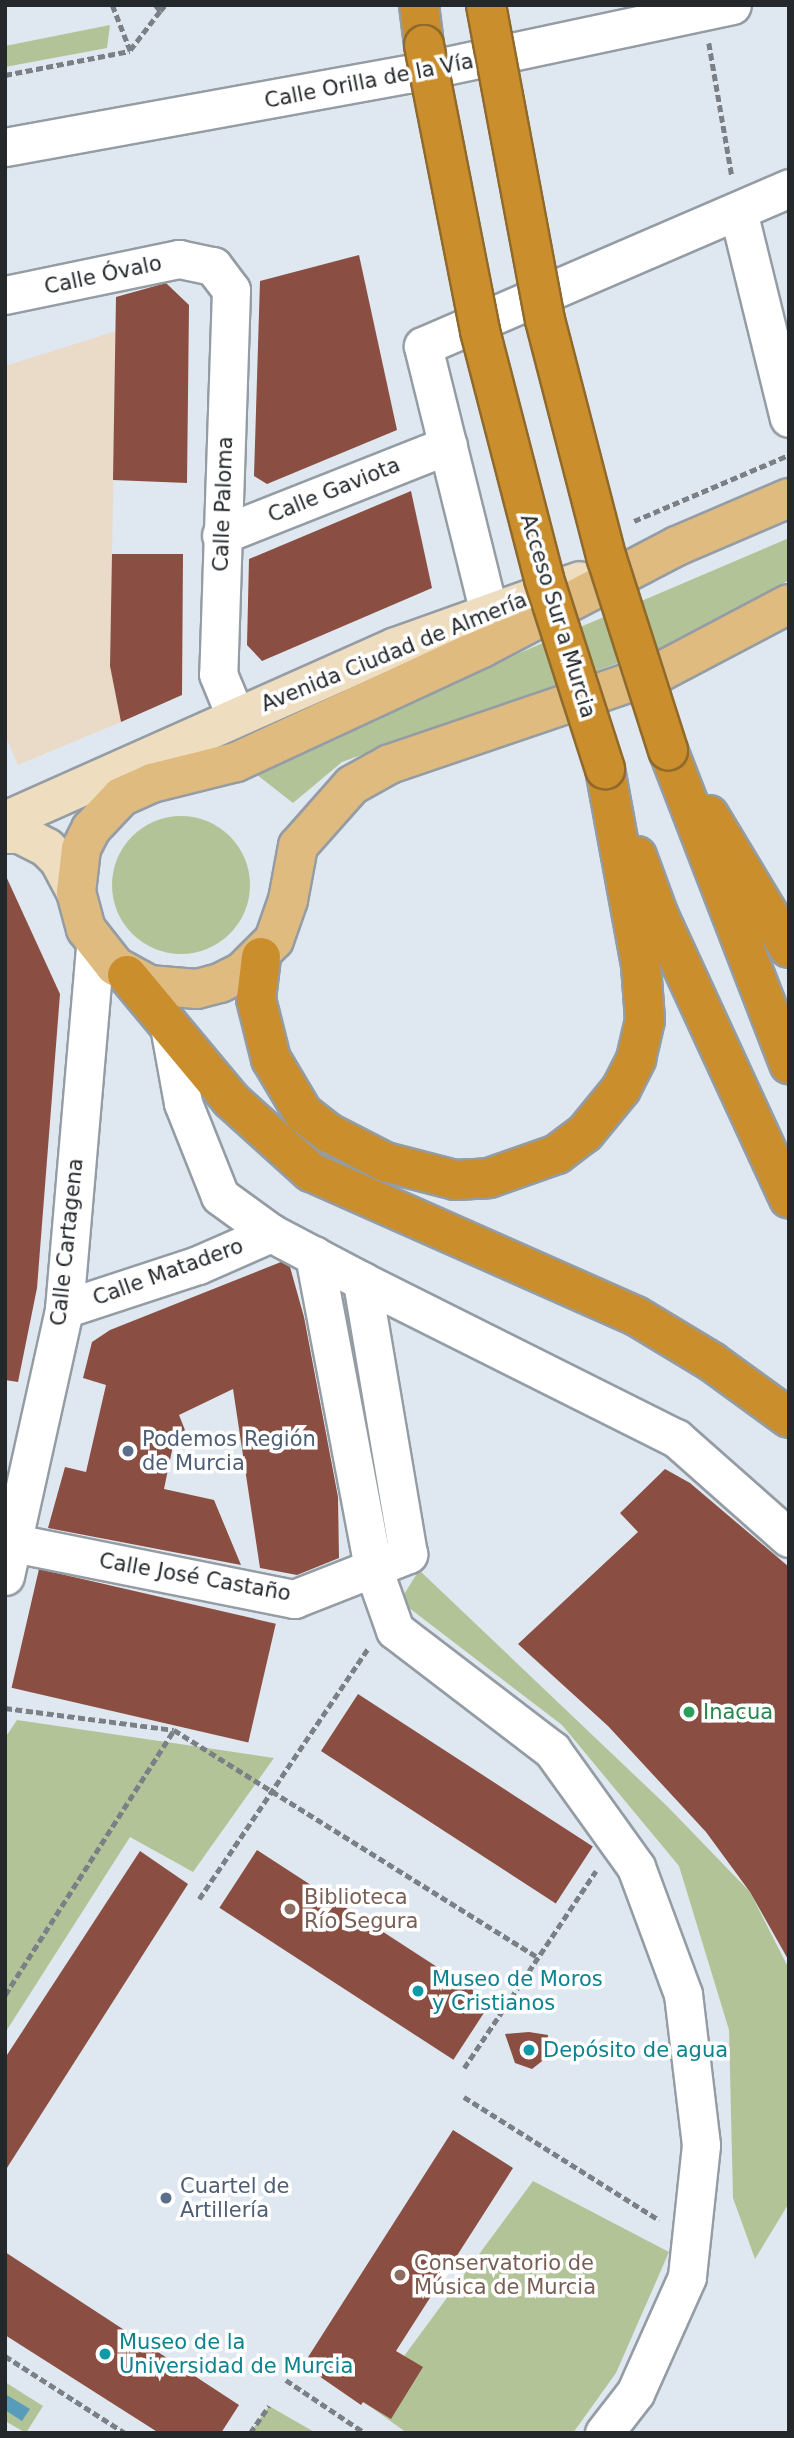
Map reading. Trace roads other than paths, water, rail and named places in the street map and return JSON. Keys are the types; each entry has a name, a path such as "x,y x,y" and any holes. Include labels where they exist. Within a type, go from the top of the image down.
{"highway":[{"name":"Acceso Sur a Murcia","path":"419,5 435,117 480,331 544,579 605,769 659,916 789,1199"},
{"path":"486,5 545,320 603,546 668,750 789,1064"},
{"path":"668,750 789,948"},
{"path":"261,957 256,999 271,1059 303,1113 328,1133 385,1163 455,1180 489,1178 557,1154 594,1124 621,1089 636,1059 645,1020 641,965 605,769"},
{"path":"127,975 231,1100 311,1172 636,1316 712,1362 789,1418"}],"main road":[{"name":"Avenida Ciudad de Almería","path":"5,821 235,715 489,613 677,546 789,498"},
{"path":"76,892 76,870 86,839 121,797 152,782 205,772 248,756 482,648 677,546"},
{"path":"5,834 20,834 47,848 59,860 76,892 95,945 127,975 149,985 197,989 242,972 261,957 283,921 298,846 352,785 390,764 660,672 789,604"}],"street":[{"name":"Calle Orilla de la Vía","path":"5,146 408,74 593,20 718,8"},
{"path":"489,613 423,346 789,188"},
{"path":"738,211 789,418"},
{"name":"Calle Óvalo","path":"5,295 179,259 213,266 231,290"},
{"name":"Calle Paloma","path":"231,290 218,674 235,715"},
{"name":"Calle Gaviota","path":"221,535 448,445"},
{"name":"Calle Cartagena","path":"10,1559 14,1481 64,1309 95,945"},
{"path":"169,1026 183,1103 220,1196 271,1233 676,1438 789,1538"},
{"name":"Calle Matadero","path":"64,1309 198,1265 271,1233"},
{"path":"314,1255 373,1568 395,1630 552,1750 636,1867 683,1994 701,2144 687,2277 635,2393 604,2433"},
{"name":"Calle José Castaño","path":"10,1559 294,1599 408,1554 362,1281"}],"water":[{"path":"5,2394 30,2409 22,2421 5,2410"}],"place":[{"name":"Podemos Región de Murcia","path":"128,1451"},
{"name":"Inacua","path":"689,1712"},
{"name":"Biblioteca Río Segura","path":"290,1909"},
{"name":"Museo de Moros y Cristianos","path":"418,1991"},
{"name":"Depósito de agua","path":"529,2050"},
{"name":"Cuartel de Artillería","path":"166,2198"},
{"name":"Conservatorio de Música de Murcia","path":"400,2275"},
{"name":"Museo de la Universidad de Murcia","path":"105,2354"}]}
